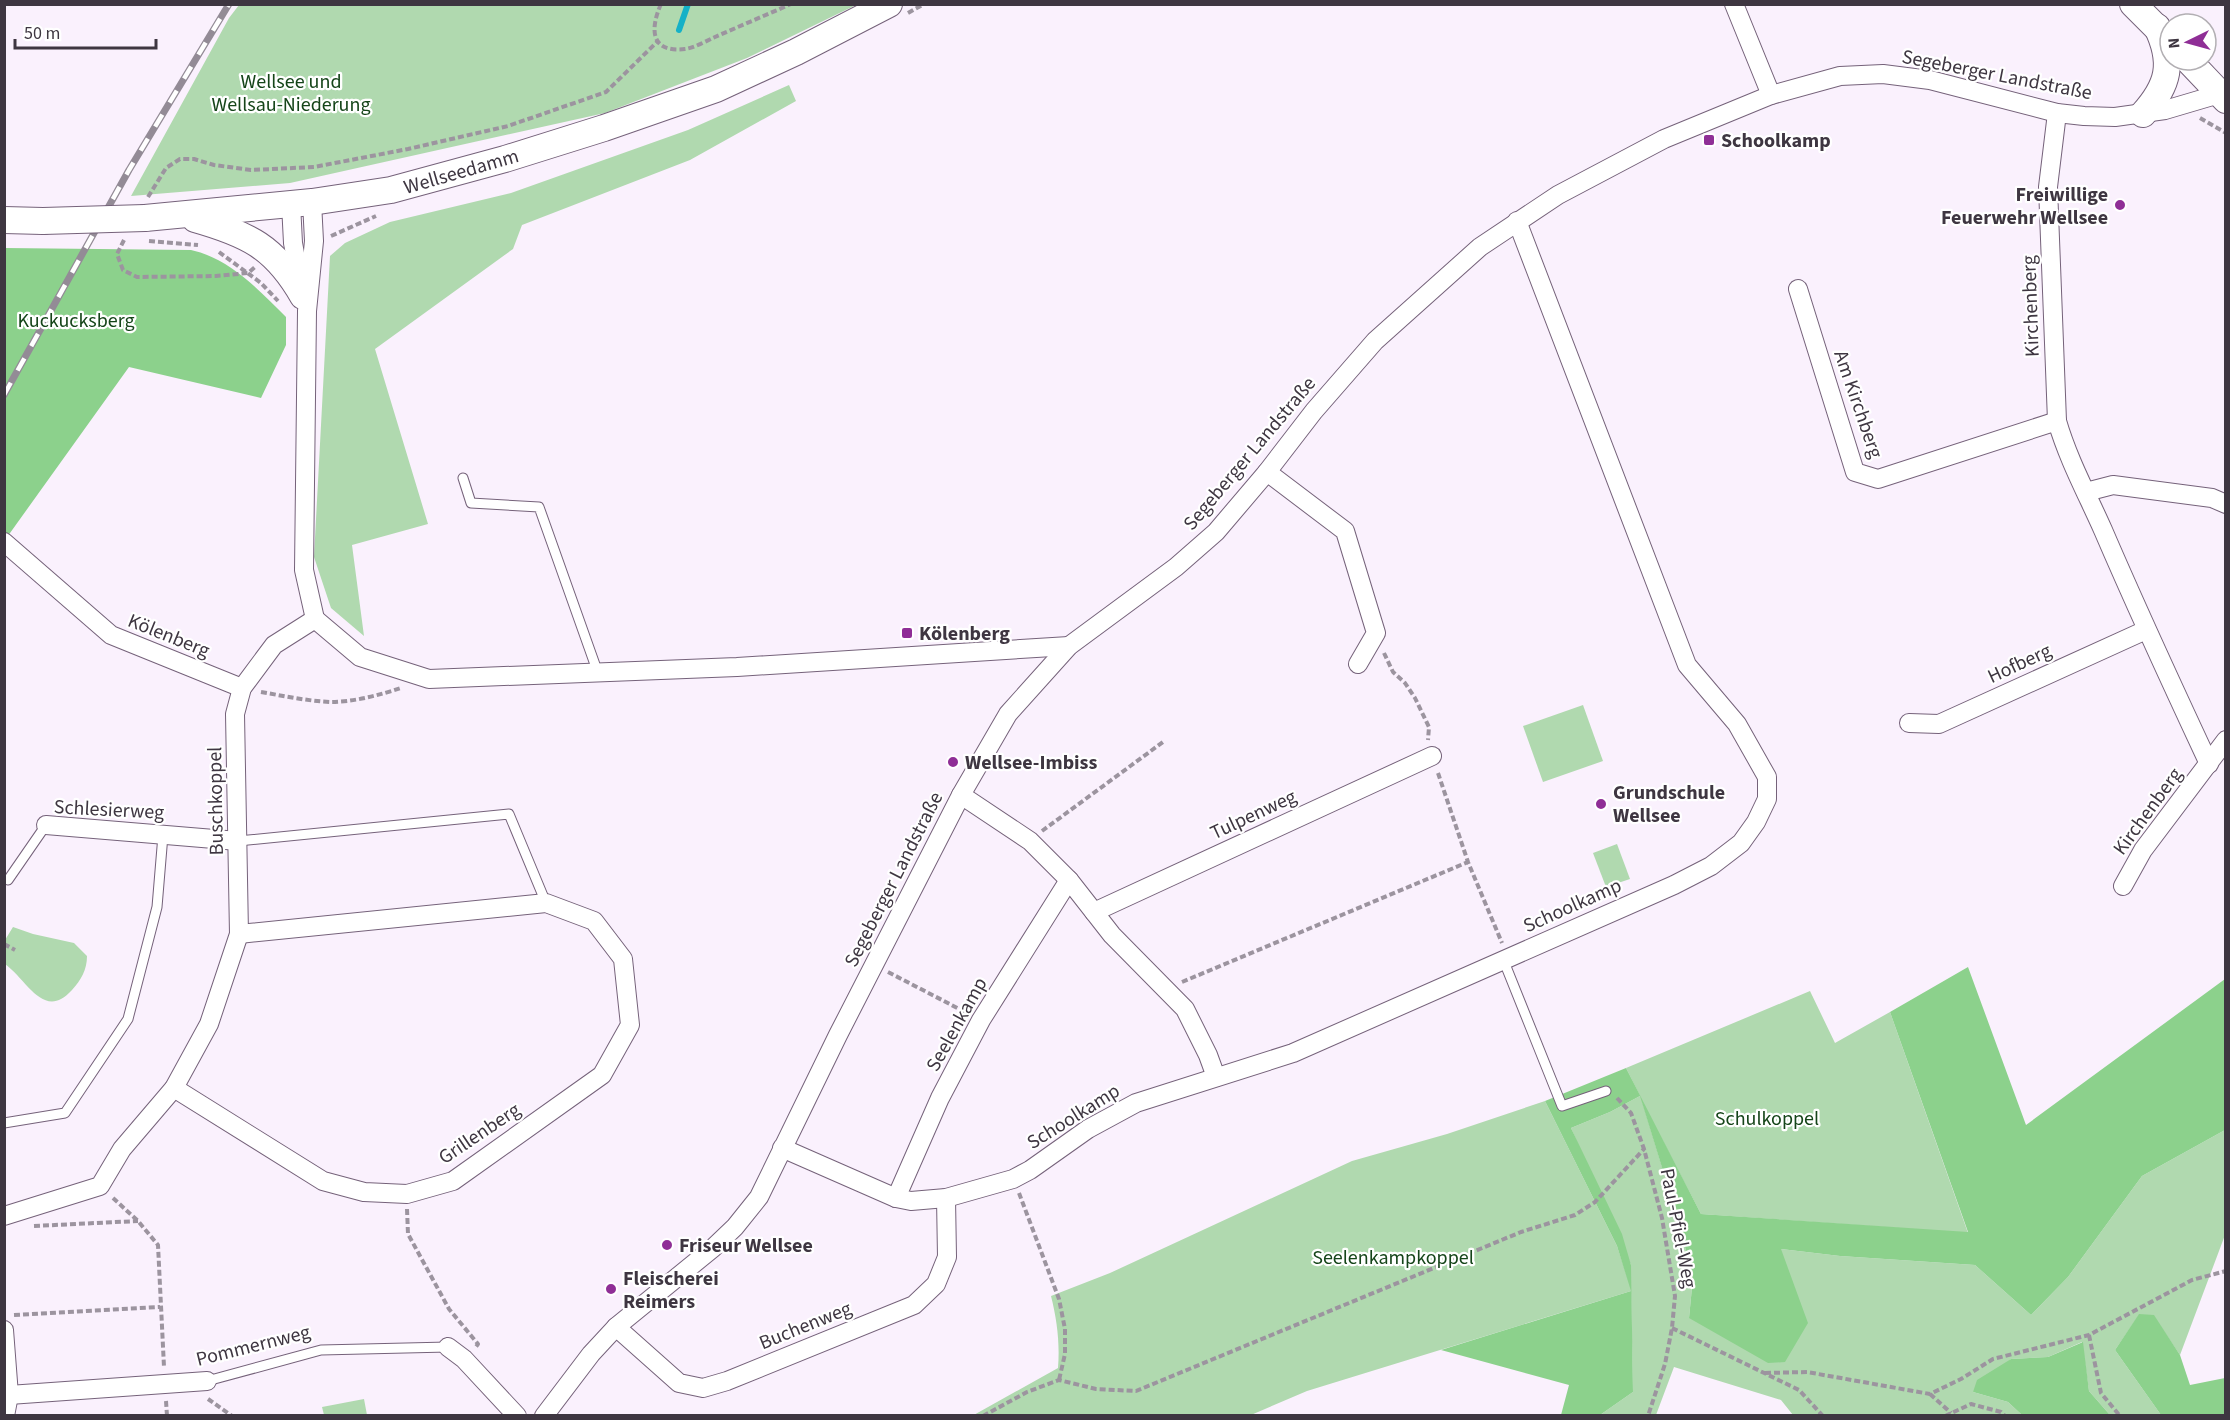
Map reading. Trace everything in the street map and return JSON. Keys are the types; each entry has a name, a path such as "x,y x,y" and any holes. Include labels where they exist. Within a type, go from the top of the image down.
{"main road":[{"name":"Wellseedamm","path":"4,220 140,224 183,215 302,203 419,184 604,128 716,89 796,52 889,4"},
{"path":"2133,4 2158,28"},
{"path":"2143,114 2161,92 2166,72"},
{"path":"2200,72 2224,95"},
{"path":"183,215 221,226 260,245 284,266 298,305"}],"street":[{"path":"1734,4 1771,95"},
{"name":"Segeberger Landstraße","path":"544,1416 591,1354 616,1327 713,1248 735,1227 759,1197 961,795 1008,714 1069,646 1184,560 1216,532 1267,472 1314,411 1375,341 1480,247 1557,195 1664,139 1771,95 1840,76 1882,74 1930,80 2058,113 2115,117 2174,108 2224,95"},
{"name":"Kirchenberg","path":"2058,113 2048,187 2057,421 2065,450 2209,764"},
{"path":"302,203 293,243 298,305 304,570 315,620 360,657 429,679 737,667 1069,646"},
{"name":"Schoolkamp","path":"782,1148 896,1198 911,1201 946,1198 1014,1179 1088,1129 1136,1103 1293,1053 1674,885 1711,866 1741,843 1756,822 1767,799 1767,777 1737,724 1686,665 1517,221"},
{"name":"Am Kirchberg","path":"1798,289 1855,472 1878,478 2057,421"},
{"path":"1267,472 1345,531 1376,633 1358,664"},
{"path":"2086,492 2112,485 2212,498 2226,504"},
{"name":"Kölenberg","path":"4,542 111,635 242,688"},
{"name":"Buschkoppel","path":"100,1186 122,1149 174,1088 209,1024 239,934 235,714 242,688 274,645 315,620"},
{"name":"Hofberg","path":"1909,723 1939,724 2146,630"},
{"name":"Kirchenberg","path":"2123,886 2143,850 2226,740"},
{"name":"Tulpenweg","path":"1094,912 1432,756"},
{"path":"961,795 1030,841 1070,880 1112,936 1185,1009 1208,1055 1216,1077"},
{"name":"Schlesierweg","path":"46,825 238,841"},
{"name":"Seelenkamp","path":"896,1198 940,1098 981,1020 1070,880"},
{"name":"Grillenberg","path":"174,1088 323,1181 364,1192 407,1194 453,1181 602,1076 630,1025 623,959 594,921 546,903 239,934"},
{"path":"4,1216 100,1186"},
{"name":"Buchenweg","path":"616,1327 679,1383 702,1388 727,1381 914,1305 936,1284 947,1257 946,1198"},
{"path":"4,1330 9,1395 5,1416"},
{"name":"Pommernweg","path":"448,1347 464,1359 517,1416"},
{"name":"Pommernweg","path":"9,1395 207,1381"}],"lane":[{"path":"463,478 471,503 539,507 598,673"},
{"path":"238,841 508,814 546,903"},
{"name":"Schlesierweg","path":"4,879 8,880 46,825"},
{"path":"4,1123 65,1113 128,1019 157,907 163,835"},
{"path":"1506,958 1562,1106 1606,1091"},
{"name":"Pommernweg","path":"207,1381 321,1350 448,1347"}],"path":[{"path":"661,4 654,20 653,32 657,42 667,48 686,49 791,4"},
{"path":"248,273 216,276 137,277 123,270 117,254 140,224 166,168 180,159 194,159 214,165 251,170 314,167 408,149 508,126 606,92 657,42"},
{"path":"140,224 205,246"},
{"path":"214,249 248,273 277,298 298,305"},
{"path":"1376,633 1393,672 1405,683 1415,698 1429,727 1428,745 1468,862 1506,958"},
{"path":"242,688 292,698 333,702 383,694 429,679"},
{"path":"1030,841 1163,742"},
{"path":"1165,989 1468,862"},
{"path":"4,944 15,950"},
{"path":"874,965 953,1006"},
{"name":"Paul-Pfiel-Weg","path":"1606,1091 1619,1100 1631,1113 1644,1149 1662,1218 1675,1296 1665,1364 1647,1416"},
{"path":"983,1416 1027,1392 1059,1380 1096,1389 1136,1391 1521,1232 1575,1215 1595,1202 1644,1149"},
{"path":"1014,1179 1059,1299 1065,1329 1065,1354 1059,1380"},
{"path":"100,1186 138,1221 158,1245 167,1416"},
{"path":"407,1194 408,1234 449,1309 478,1344 464,1359"},
{"path":"26,1224 37,1226 138,1221"},
{"path":"1930,1394 1961,1379 1993,1359 2089,1335 2192,1280 2226,1271"},
{"path":"4,1316 160,1307"},
{"path":"1672,1328 1799,1390 1823,1416"},
{"path":"2089,1335 2101,1393 2120,1416"},
{"path":"1765,1373 1807,1372 1930,1394 1951,1413"},
{"path":"207,1381 208,1399 232,1416"},
{"path":"1945,1416 1971,1404 2001,1412 2005,1416"}],"green space":[{"name":"Wellsee und Wellsau-Niederung","path":"239,5 856,5 747,58 605,113 290,183 131,196 229,18"},
{"path":"789,85 796,101 690,160 522,225 513,249 375,349 428,524 352,545 364,636 331,608 314,557 330,256 345,243 390,222 511,193 688,130"},
{"name":"Kuckucksberg","path":"5,248 191,250 205,254 243,276 286,317 286,345 261,398 129,367 5,540"},
{"path":"1583,705 1603,761 1543,782 1523,726"},
{"path":"1617,844 1630,879 1606,887 1593,853"},
{"path":"13,927 74,943 87,956 85,970 72,990 62,998 53,1001 45,1000 5,964 5,940"},
{"path":"1968,967 2026,1125 2225,979 2225,1130 2142,1176 2068,1277 2031,1315 1975,1265 1840,1256 1781,1249 1808,1323 1785,1362 1768,1363 1689,1318 1693,1277 1640,1096 1610,1112 1571,1128 1622,1234 1631,1265 1633,1392 1600,1415 1561,1415 1569,1385 1441,1350 1631,1291 1617,1246 1545,1101 1626,1068 1701,1214 1968,1232 1890,1012"},
{"path":"1810,991 1835,1043 1890,1012 1968,1233 1701,1214 1642,1101 1693,1277 1689,1318 1781,1249 1840,1256 1975,1265 2031,1315 2068,1277 2142,1176 2225,1130 2225,1235 2180,1355 2153,1315 2139,1315 2115,1350 2161,1415 2110,1415 2089,1391 2082,1342 2048,1357 2011,1359 1973,1392 2008,1402 2022,1415 1793,1415 1781,1400 1674,1367 1656,1415 1600,1415 1633,1392 1631,1291 1307,1391 1251,1415 972,1416 1058,1368 1058,1332 1051,1296 1110,1273 1352,1161 1447,1134 1545,1101 1617,1246 1631,1288 1631,1265 1571,1128 1610,1112 1640,1096 1626,1068"},
{"path":"2139,1314 2154,1315 2180,1355 2190,1385 2225,1378 2225,1415 2161,1415 2115,1350"},
{"path":"2083,1342 2089,1391 2110,1415 2022,1415 2008,1402 1973,1392 1977,1380 2011,1359 2048,1357"},
{"path":"364,1399 367,1415 324,1415 322,1407"}],"waterway":[{"path":"679,30 688,4"}],"railway":[{"path":"4,395 129,170 229,4"}],"place":[{"name":"Schoolkamp","path":"1709,140"},
{"name":"Freiwillige Feuerwehr Wellsee","path":"2120,205"},
{"name":"Kölenberg","path":"907,633"},
{"name":"Wellsee-Imbiss","path":"953,762"},
{"name":"Grundschule Wellsee","path":"1601,804"},
{"name":"Friseur Wellsee","path":"667,1245"},
{"name":"Fleischerei Reimers","path":"611,1289"}],"park label":[{"name":"Schulkoppel","path":"1767,1118"},
{"name":"Seelenkampkoppel","path":"1393,1257"}]}
